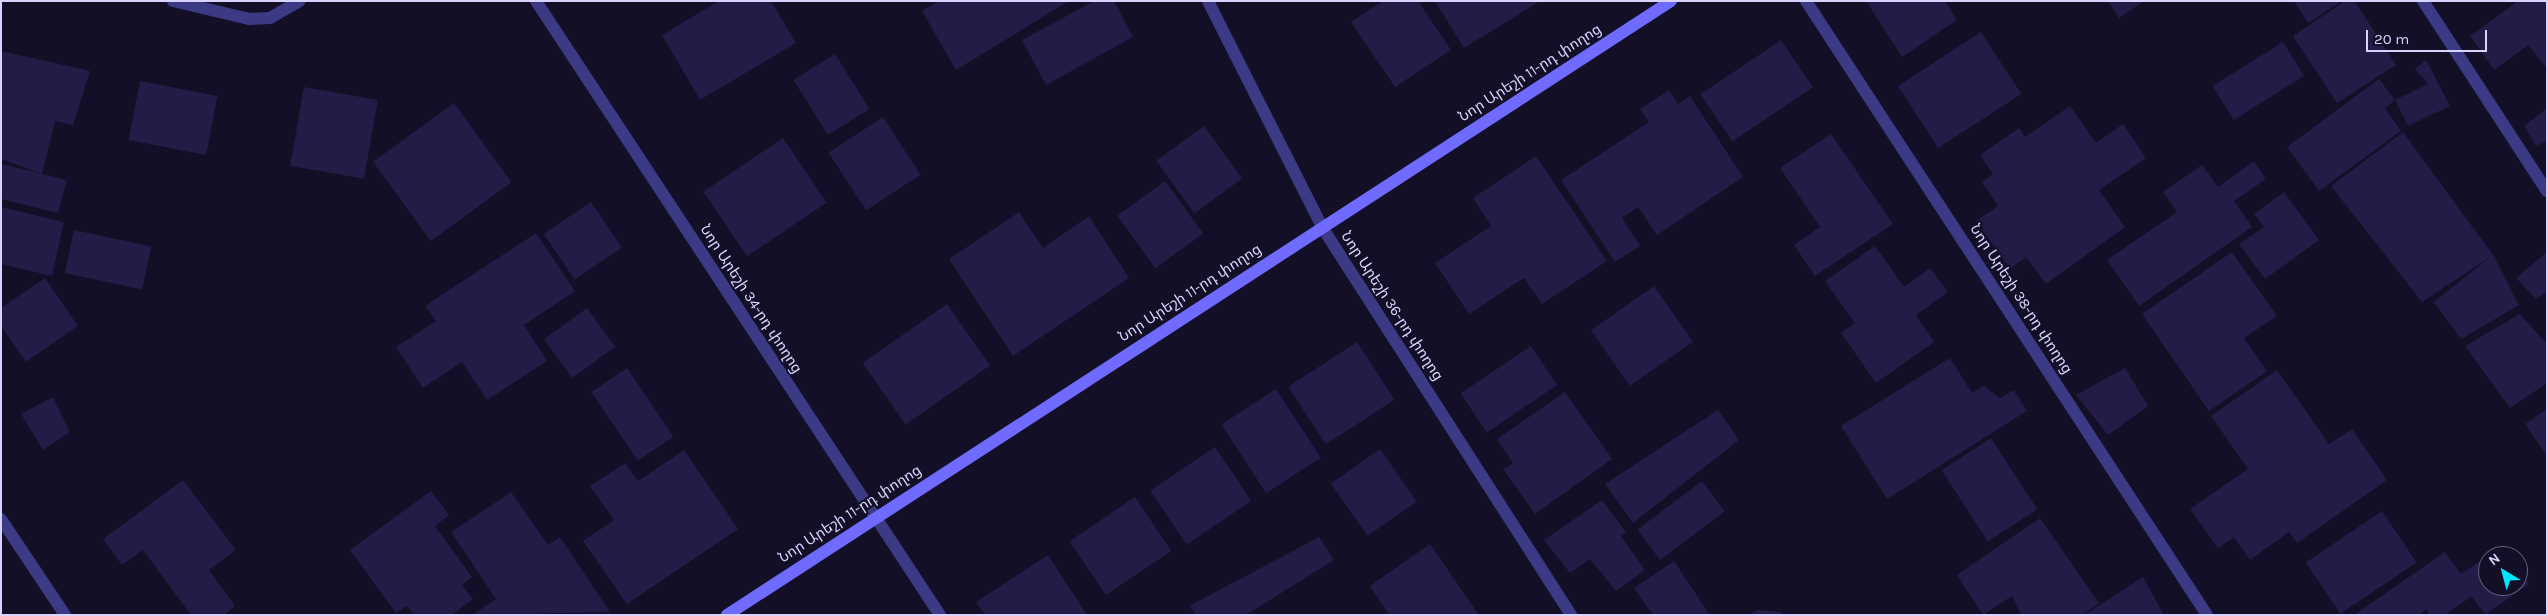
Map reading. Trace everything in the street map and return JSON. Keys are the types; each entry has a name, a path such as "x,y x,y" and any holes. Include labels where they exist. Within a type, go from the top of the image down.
{"street":[{"path":"173,1 249,19 270,18 300,1"},
{"name":"Նոր Արեշի 34-րդ փողոց","path":"536,1 940,615"},
{"name":"Նոր Արեշի 36-րդ փողոց","path":"1208,1 1322,227 1571,615"},
{"name":"Նոր Արեշի 11-րդ փողոց","path":"727,615 1671,1"},
{"name":"Նոր Արեշի 38-րդ փողոց","path":"1806,1 2207,615"},
{"path":"2423,1 2547,191"},
{"path":"1,519 65,615"}],"building":[{"path":"719,1 771,1 796,43 700,100 662,35"},
{"path":"939,1 1069,1 956,70 922,11"},
{"path":"1094,1 1114,1 1133,37 1046,85 1022,40"},
{"path":"1383,1 1418,1 1451,50 1395,87 1351,22"},
{"path":"1435,1 1540,1 1464,48"},
{"path":"1866,1 1945,1 1957,20 1902,57"},
{"path":"2108,1 2144,1 2119,18"},
{"path":"2294,1 2342,1 2308,23"},
{"path":"2345,1 2355,1 2396,65 2337,103 2293,36"},
{"path":"2518,1 2547,1 2547,68 2528,45 2494,70 2470,36"},
{"path":"1981,32 2021,94 1938,148 1898,86"},
{"path":"1781,40 1813,87 1732,141 1701,94"},
{"path":"2283,42 2304,76 2234,120 2213,86"},
{"path":"1,51 90,71 73,125 55,121 42,174 67,180 58,213 1,199 1,164 40,173 1,159"},
{"path":"835,54 869,109 828,135 793,80"},
{"path":"2426,60 2450,106 2408,126 2395,100 2428,84 2415,69"},
{"path":"2379,79 2395,100 2385,108 2401,131 2319,191 2287,147"},
{"path":"140,81 218,96 206,155 129,140"},
{"path":"304,87 378,100 364,179 290,166"},
{"path":"1669,90 1678,104 1690,96 1743,177 1657,235 1638,207 1622,218 1640,246 1615,262 1561,180 1649,122 1640,109"},
{"path":"454,103 512,182 431,241 373,162"},
{"path":"2070,106 2096,143 2123,124 2146,158 2099,190 2125,227 2046,284 2026,257 2010,269 1976,221 1998,206 1982,182 1993,174 1980,155 2019,128 2025,137"},
{"path":"2547,108 2547,141 2536,146 2524,126"},
{"path":"883,117 921,175 866,210 828,152"},
{"path":"1204,126 1242,179 1194,213 1156,161"},
{"path":"2403,132 2493,255 2519,305 2461,339 2434,302 2490,257 2422,302 2331,186"},
{"path":"1831,134 1893,224 1815,276 1794,245 1820,227 1780,168"},
{"path":"783,138 827,203 747,256 703,192"},
{"path":"1536,156 1607,261 1542,304 1524,278 1469,314 1435,263 1491,226 1473,198"},
{"path":"2254,161 2266,179 2234,201 2252,227 2139,306 2107,260 2177,212 2163,192 2202,165 2218,187"},
{"path":"1165,181 1203,234 1155,268 1117,216"},
{"path":"2284,192 2319,240 2265,279 2239,244 2264,227 2254,214"},
{"path":"591,202 622,248 575,279 544,234"},
{"path":"1,207 64,222 52,276 1,264"},
{"path":"1019,212 1043,248 1089,216 1129,278 1013,356 949,259"},
{"path":"74,230 151,246 142,289 65,273"},
{"path":"536,233 575,291 524,325 547,361 487,400 462,362 423,388 396,347 436,321 425,306"},
{"path":"1875,246 1904,287 1930,268 1948,292 1916,315 1934,342 1876,383 1841,333 1855,323 1825,281"},
{"path":"2232,252 2277,316 2244,338 2267,371 2209,411 2142,314"},
{"path":"2547,252 2547,292 2536,299 2516,278"},
{"path":"45,278 78,326 26,362 1,326 1,308"},
{"path":"1654,286 1693,342 1630,386 1591,330"},
{"path":"947,304 990,365 906,425 863,363"},
{"path":"587,308 615,347 572,378 544,339"},
{"path":"2520,314 2547,344 2547,383 2510,408 2465,346"},
{"path":"1357,342 1395,400 1326,445 1288,387"},
{"path":"1531,346 1557,385 1487,432 1461,394"},
{"path":"1950,358 1972,393 1984,386 2000,398 2014,390 2027,411 1887,499 1841,426"},
{"path":"627,368 673,437 638,461 591,392"},
{"path":"2125,368 2148,406 2108,435 2076,395"},
{"path":"2277,370 2329,444 2352,429 2387,480 2297,543 2289,532 2250,560 2234,537 2218,548 2190,509 2248,469 2211,416"},
{"path":"1276,389 1321,458 1266,493 1221,424"},
{"path":"1565,392 1612,459 1535,514 1503,469 1513,463 1497,439"},
{"path":"53,397 70,432 43,450 21,414"},
{"path":"2547,409 2547,456 2525,424"},
{"path":"1718,410 1739,440 1633,523 1605,484"},
{"path":"1991,438 2037,509 1988,541 1942,470"},
{"path":"1215,447 1251,501 1187,545 1150,491"},
{"path":"1380,449 1417,501 1368,536 1331,483"},
{"path":"684,450 738,529 627,604 583,541 614,520 590,486 625,463 638,481"},
{"path":"183,480 236,550 209,570 235,606 224,615 191,615 143,550 122,565 103,539"},
{"path":"1702,481 1725,511 1660,560 1637,530"},
{"path":"431,491 449,515 435,526 472,577 462,585 473,599 452,615 414,615 407,606 396,613 350,550"},
{"path":"511,492 548,545 560,537 610,612 472,615 496,599 451,532"},
{"path":"1135,497 1171,551 1106,595 1070,541"},
{"path":"1602,500 1626,532 1621,536 1645,570 1616,591 1590,559 1570,573 1544,540"},
{"path":"2382,511 2417,562 2340,614 2306,562"},
{"path":"2040,518 2099,603 2082,615 2021,615 2012,596 1983,615 1957,575"},
{"path":"1319,537 1334,560 1246,615 1196,615 1189,606"},
{"path":"1430,544 1479,615 1389,615 1370,586"},
{"path":"2445,552 2461,574 2478,562 2478,596 2512,596 2485,615 2472,596 2445,615 2430,615 2426,609 2419,615 2354,615"},
{"path":"1048,555 1087,615 985,615 976,602"},
{"path":"1674,561 1710,615 1653,615 1634,588"},
{"path":"2143,577 2164,615 2084,615"},
{"path":"1758,610 1781,612 1783,615 1749,615"}]}
